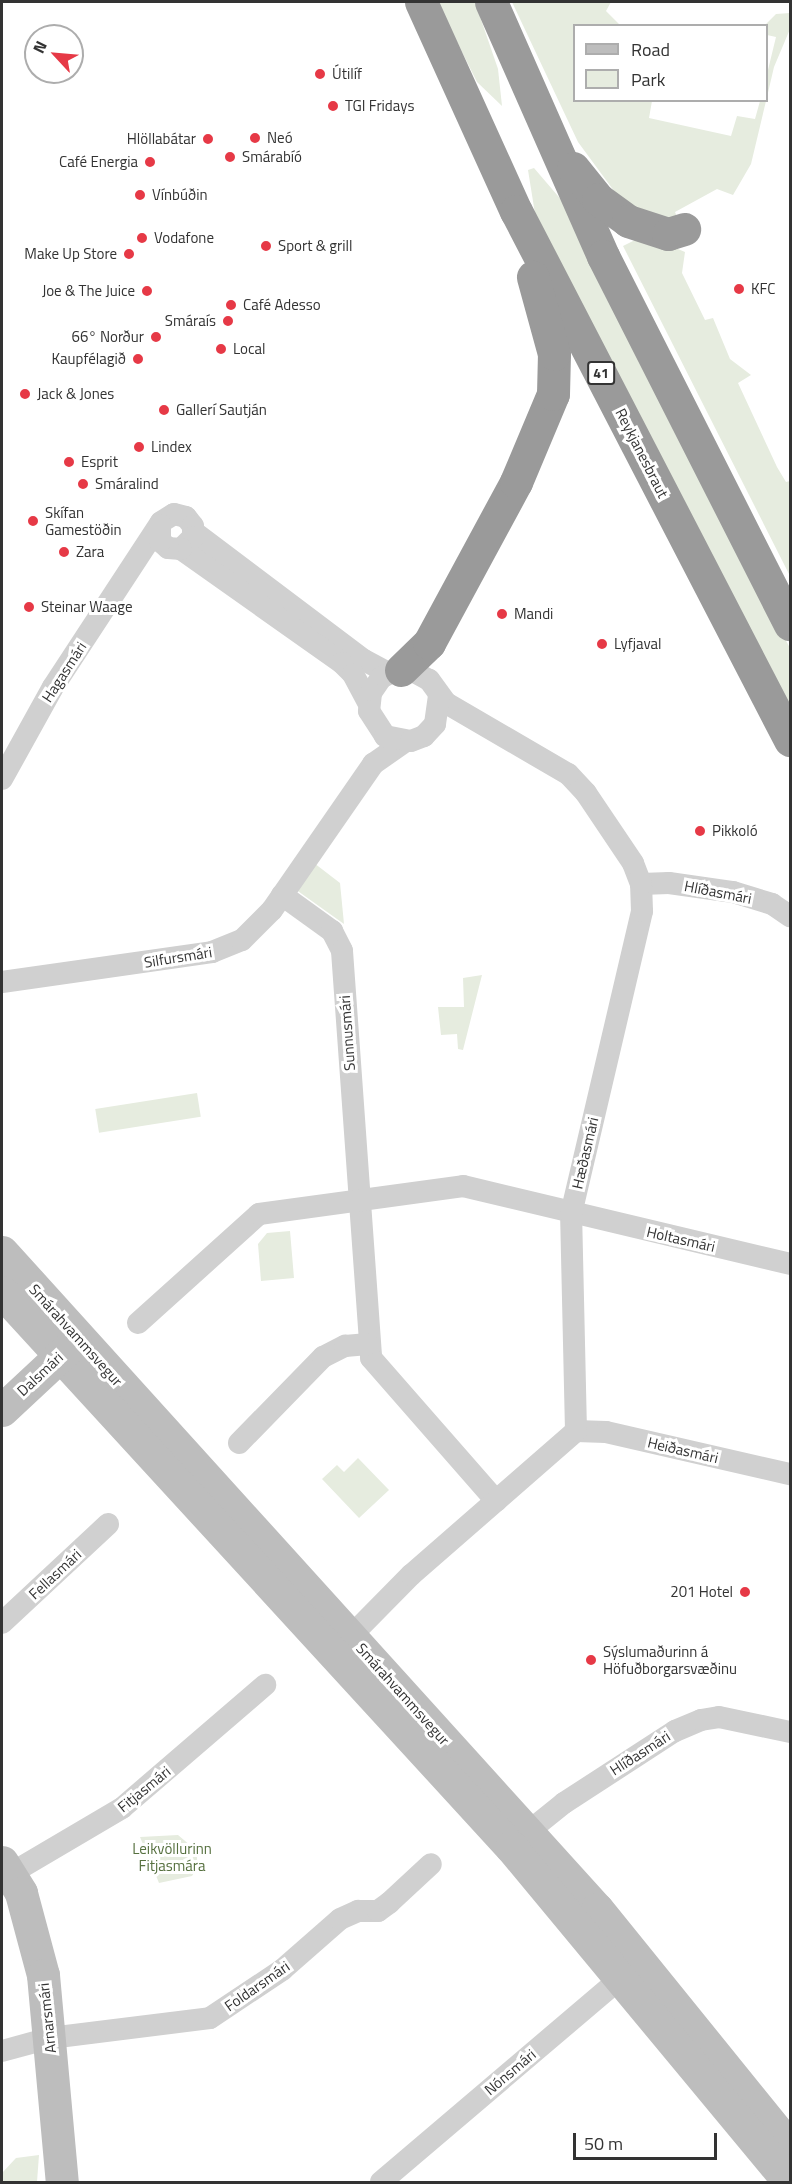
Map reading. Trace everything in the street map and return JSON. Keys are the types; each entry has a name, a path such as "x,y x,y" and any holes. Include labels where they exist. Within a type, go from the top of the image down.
{"highway":[{"name":"Reykjanesbraut","path":"421,2 516,211 790,740"},
{"path":"491,2 538,116 614,278 790,624"},
{"path":"538,116 598,199 641,227 668,234 684,229"},
{"path":"395,672 429,643 516,482 553,394 554,354 548,321 516,211"}],"main road":[{"name":"Smárahvammsvegur","path":"2,1252 69,1347 519,1839 630,1969 790,2147"},
{"name":"Smárahvammsvegur","path":"2,1292 69,1347"},
{"name":"Dalsmári","path":"2,1410 69,1347"},
{"name":"Arnarsmári","path":"6,1868 30,1921 43,1975 62,2182"},
{"name":"Smárahvammsvegur","path":"630,1969 789,2182"}],"street":[{"path":"133,569 183,544 190,521 180,514 169,516 160,525 160,541 183,544 364,660 395,672 429,680 439,697 439,715 430,731 404,742 377,729 368,702 353,674 342,663 183,544"},
{"name":"Hagasmári","path":"2,779 53,687 160,525"},
{"path":"368,702 375,685 395,672"},
{"name":"Hæðasmári","path":"439,697 490,730 573,778 626,853 641,884 642,911 571,1214 576,1431"},
{"name":"Hæðasmári","path":"430,731 454,727 490,730"},
{"name":"Silfursmári","path":"373,764 377,729"},
{"name":"Silfursmári","path":"2,982 229,948 255,929 282,895 373,764 404,742"},
{"name":"Hlíðasmári","path":"641,884 669,883 733,892 772,904 790,916"},
{"name":"Sunnusmári","path":"282,895 332,931 341,945 368,1344 371,1358 496,1501"},
{"path":"138,1323 251,1218 265,1212 463,1186 571,1214"},
{"name":"Holtasmári","path":"571,1214 790,1264"},
{"path":"239,1443 323,1357 345,1346 368,1344"},
{"path":"337,1639 366,1602 411,1575 576,1431"},
{"name":"Heiðasmári","path":"576,1431 606,1432 790,1474"},
{"name":"Fellasmári","path":"2,1623 108,1524"},
{"name":"Fitjasmári","path":"6,1868 122,1808 265,1685"},
{"name":"Hlíðasmári","path":"519,1839 660,1740 701,1720 719,1717 790,1732"},
{"name":"Foldarsmári","path":"2,2051 50,2038 210,2018 282,1970 340,1919 358,1911 378,1911 431,1864"},
{"name":"Nónsmári","path":"381,2182 630,1969"}],"green space":[{"path":"437,2 475,2 498,69 502,106 477,82"},
{"path":"512,2 611,2 606,11 619,24 573,24 573,102 652,102 649,118 731,136 737,116 755,119 760,102 766,102 751,164 733,195 717,189 675,212 680,224 668,227 617,195 578,142"},
{"path":"790,13 790,29 774,67 768,93 768,70 776,37 768,35 768,24 766,24 776,14"},
{"path":"534,168 564,203 743,561 790,648 790,710 536,220 528,170"},
{"path":"645,235 685,252 682,273 705,320 713,318 730,359 751,375 738,383 777,467 786,482 790,481 790,576 623,246"},
{"path":"314,863 340,883 344,924 295,889"},
{"path":"482,975 463,1050 458,1049 457,1034 441,1035 438,1007 464,1007 463,978"},
{"path":"197,1093 201,1117 99,1133 95,1109"},
{"path":"290,1231 294,1278 261,1281 258,1244 267,1233"},
{"path":"358,1458 389,1490 359,1518 322,1479 337,1465 344,1472"},
{"name":"Leikvöllurinn Fitjasmára","path":"178,1835 197,1851 197,1868 192,1876 159,1883 140,1837"},
{"path":"39,2155 37,2182 2,2182 2,2173 16,2158"}],"place":[{"name":"Útilíf","path":"320,74"},
{"name":"TGI Fridays","path":"333,106"},
{"name":"Neó","path":"255,138"},
{"name":"Hlöllabátar","path":"208,139"},
{"name":"Smárabíó","path":"230,157"},
{"name":"Café Energia","path":"150,162"},
{"name":"Vínbúðin","path":"140,195"},
{"name":"Vodafone","path":"142,238"},
{"name":"Sport & grill","path":"266,246"},
{"name":"Make Up Store","path":"129,254"},
{"name":"KFC","path":"739,289"},
{"name":"Joe & The Juice","path":"147,291"},
{"name":"Café Adesso","path":"231,305"},
{"name":"Smáraís","path":"228,321"},
{"name":"66° Norður","path":"156,337"},
{"name":"Local","path":"221,349"},
{"name":"Kaupfélagið","path":"138,359"},
{"name":"Jack & Jones","path":"25,394"},
{"name":"Gallerí Sautján","path":"164,410"},
{"name":"Lindex","path":"139,447"},
{"name":"Esprit","path":"69,462"},
{"name":"Smáralind","path":"83,484"},
{"name":"Skífan Gamestöðin","path":"33,521"},
{"name":"Zara","path":"64,552"},
{"name":"Steinar Waage","path":"29,607"},
{"name":"Mandi","path":"502,614"},
{"name":"Lyfjaval","path":"602,644"},
{"name":"Pikkoló","path":"700,831"},
{"name":"201 Hotel","path":"745,1592"},
{"name":"Sýslumaðurinn á Höfuðborgarsvæðinu","path":"591,1660"}]}
